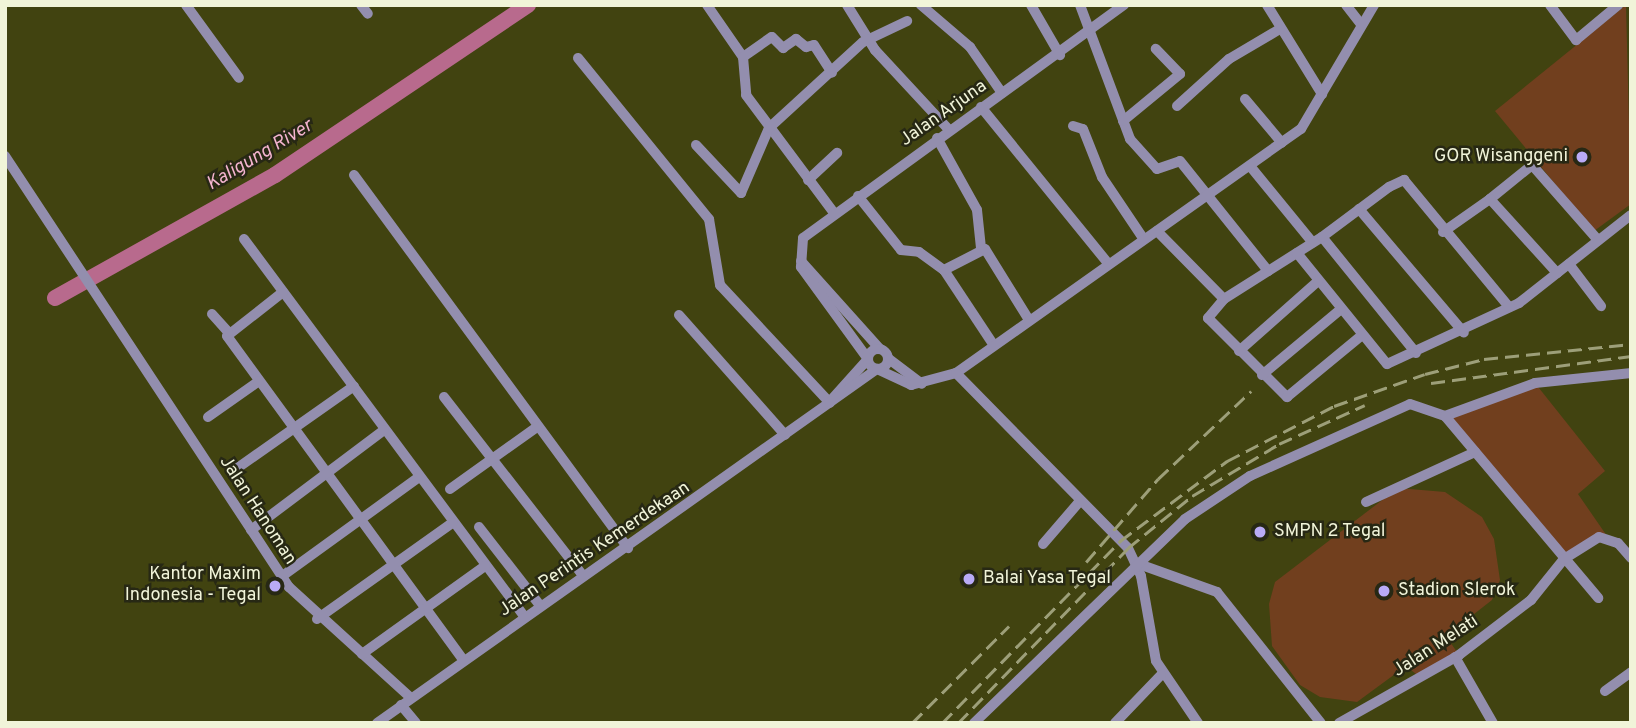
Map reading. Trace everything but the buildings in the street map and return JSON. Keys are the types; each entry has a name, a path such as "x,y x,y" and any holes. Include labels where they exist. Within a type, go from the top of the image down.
{"street":[{"path":"186,5 239,78"},
{"path":"361,5 368,14"},
{"path":"707,5 743,57 746,95 834,213"},
{"path":"847,5 868,39 949,130"},
{"path":"1031,5 1059,55"},
{"path":"1080,5 1094,30 1123,121 1154,167 1180,161 1205,197 1268,271"},
{"name":"Jalan Arjuna","path":"801,261 803,237 937,138 1094,30 1124,5"},
{"path":"1267,5 1322,94"},
{"path":"1346,5 1360,23"},
{"path":"801,261 877,369 902,383 922,384 956,373 1106,261 1157,231 1301,130 1360,23 1374,5"},
{"path":"1550,5 1576,40 1618,5"},
{"path":"927,7 970,47 1002,93"},
{"path":"696,145 741,193 769,128 868,39 907,21"},
{"path":"1177,106 1229,59 1280,29"},
{"path":"743,57 772,37 783,48 796,39 806,47 814,45 832,73"},
{"path":"1123,121 1180,74 1156,49"},
{"path":"578,58 709,219 720,285 830,403"},
{"path":"1245,99 1282,143"},
{"path":"981,107 1106,261"},
{"path":"1073,127 1083,129 1102,177 1143,238"},
{"path":"937,138 977,210 981,248 1029,320"},
{"path":"808,180 836,153"},
{"name":"Jalan Hanoman","path":"5,156 281,577 317,619 362,654 410,698"},
{"path":"1443,232 1532,165 1598,240"},
{"path":"1250,166 1416,353"},
{"path":"354,175 628,548"},
{"path":"1361,336 1287,397 1262,375 1208,318 1224,299 1404,180 1443,232 1509,307"},
{"path":"858,196 901,250 919,251 944,270 993,344"},
{"path":"1490,199 1557,273"},
{"path":"1359,209 1464,332"},
{"path":"1297,253 1361,336 1387,364 1464,332 1509,307 1631,215"},
{"path":"1157,231 1224,299"},
{"path":"244,239 354,386 418,478 523,615"},
{"path":"944,270 981,248"},
{"path":"801,261 888,359 922,384"},
{"path":"1569,264 1601,306"},
{"path":"1239,351 1318,281"},
{"path":"228,332 283,292"},
{"path":"1262,375 1340,310"},
{"path":"212,314 228,332 259,381 395,562 464,661"},
{"path":"679,315 785,435"},
{"name":"Jalan Perintis Kemerdekaan","path":"830,403 880,349"},
{"name":"Jalan Perintis Kemerdekaan","path":"377,723 581,573 628,548 888,359"},
{"path":"956,373 1080,500 1136,563 1217,592 1321,723"},
{"path":"1445,416 1535,383 1631,373"},
{"path":"208,417 259,381"},
{"path":"236,469 354,386"},
{"path":"443,397 491,463 581,573"},
{"path":"974,723 1136,563 1224,491 1348,427 1410,404 1445,416 1598,598"},
{"path":"450,489 491,463 537,427"},
{"path":"251,530 326,470 384,430"},
{"path":"1366,502 1475,452"},
{"path":"281,577 360,517 418,478"},
{"path":"1043,544 1080,500"},
{"path":"317,619 452,523"},
{"path":"479,527 539,604"},
{"name":"Jalan Melati","path":"1339,723 1455,657 1531,600 1564,559 1607,536 1631,558"},
{"path":"1136,563 1161,675 1198,723"},
{"path":"362,654 485,566"},
{"path":"1455,657 1493,723"},
{"path":"1605,691 1631,673"},
{"path":"1115,723 1161,675"},
{"path":"401,705 416,723"}],"shaded area":[{"name":"GOR Wisanggeni","path":"1626,5 1631,204 1594,231 1495,111"},
{"path":"1535,383 1605,471 1578,494 1607,536 1564,559 1445,416"},
{"name":"Stadion Slerok","path":"1398,488 1445,492 1482,517 1494,539 1500,580 1492,600 1446,636 1459,655 1421,678 1406,666 1357,702 1320,697 1300,685 1272,646 1269,604 1275,582"}],"waterway":[{"name":"Kaligung River","path":"55,298 275,175 528,5"}],"railway":[{"path":"942,723 1120,541 1227,461 1334,406 1425,374 1484,359 1631,344"},
{"path":"1431,383 1631,356"},
{"path":"1086,562 1158,479 1251,391"},
{"path":"958,723 1128,548 1192,496 1279,444 1365,405"},
{"path":"912,723 1009,626"}],"place":[{"name":"GOR Wisanggeni","path":"1582,157"},
{"name":"SMPN 2 Tegal","path":"1260,532"},
{"name":"Balai Yasa Tegal","path":"969,579"},
{"name":"Kantor Maxim Indonesia - Tegal","path":"275,586"},
{"name":"Stadion Slerok","path":"1384,591"}]}
